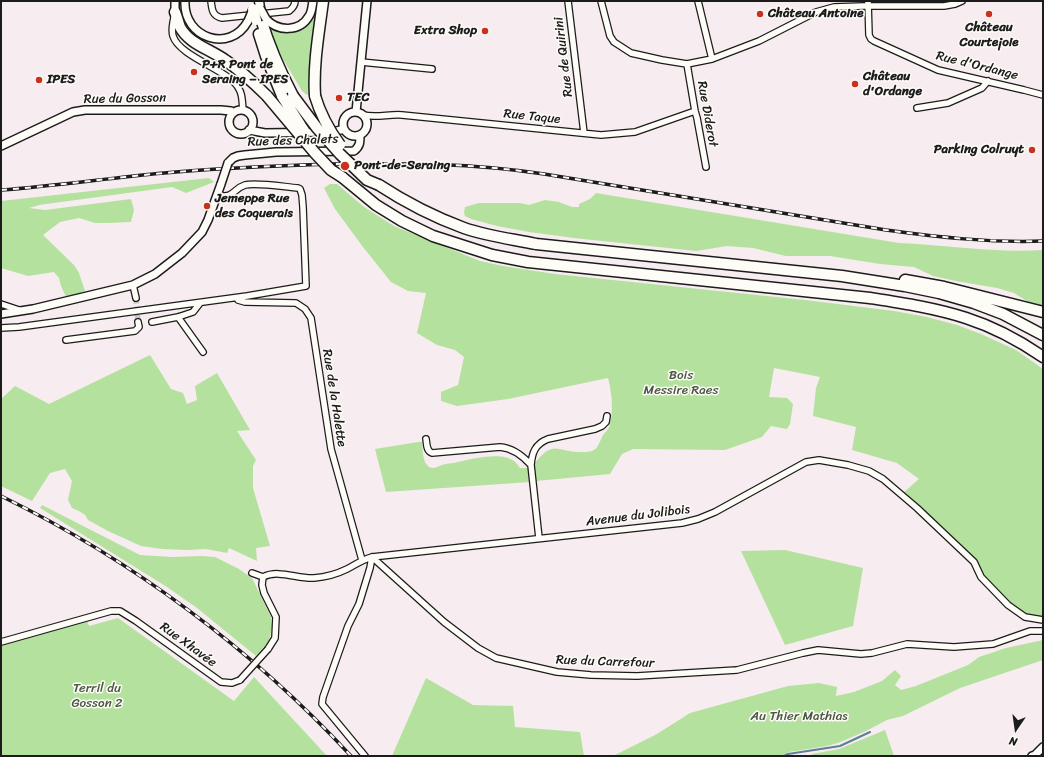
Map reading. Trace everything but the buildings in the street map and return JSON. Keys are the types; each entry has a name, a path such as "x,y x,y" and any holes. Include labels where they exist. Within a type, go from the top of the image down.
{"highway":[{"path":"323,1 314,83 315,96 323,117 333,136 379,184 399,198 440,218 465,228 498,237 544,245 842,276 939,293 974,303 1003,314 1043,335"},
{"path":"256,5 261,40 282,96 301,126 342,177"},
{"path":"175,12 181,28 186,35 223,58 245,74 267,96 331,170 342,177 376,205 402,222 433,236 492,255 528,262 870,298 902,303 967,318 1016,340 1043,357"},
{"path":"258,20 286,82 317,128 340,154 367,180 379,184"},
{"path":"842,276 860,274 914,281 1043,312"}],"street":[{"path":"175,1 173,36 176,42 184,50 234,82 241,93 243,110"},
{"path":"185,1 186,14 191,25 200,33 209,38 223,39 232,36 258,20 282,28 296,27 309,17 312,1"},
{"path":"211,1 213,14 216,17 222,18 289,10 294,6 295,1"},
{"path":"360,114 361,62 367,1"},
{"name":"Rue de Quirini","path":"568,1 584,133"},
{"path":"601,1 610,36 614,42 631,53 687,64 712,59 759,41 816,12 834,7 869,4 944,6 962,1"},
{"path":"698,1 712,59"},
{"name":"Rue d'Ordange","path":"869,4 869,35 874,41 938,70 1043,95"},
{"path":"361,62 432,69"},
{"name":"Rue Diderot","path":"687,64 706,167"},
{"path":"917,108 948,103 982,88 988,82"},
{"name":"Rue du Gosson","path":"1,146 73,112 85,110 221,110 231,111 233,113"},
{"path":"243,110 250,114 253,124 250,130 243,134 232,130 229,123 233,113 243,110"},
{"name":"Rue Taque","path":"360,114 374,117 402,115 601,135 635,132 695,111"},
{"path":"348,114 360,114 365,118 367,124 365,130 360,135 353,136 344,129 343,125 345,117 348,114"},
{"path":"250,130 265,133 333,132 344,129"},
{"name":"Rue des Chalets","path":"1,314 23,311 133,285 166,267 197,238 206,226 228,163 233,158 244,155 276,152 354,151 360,143 360,135"},
{"path":"1,328 19,327 237,298 306,286 302,191 298,188 246,185 239,188 232,195 224,197 217,195"},
{"path":"133,285 136,298"},
{"name":"Rue de la Halette","path":"237,298 238,300 245,302 296,303 305,309 311,318 331,449 362,560"},
{"path":"152,322 178,317 193,312 200,303"},
{"path":"1,304 23,311"},
{"path":"178,317 202,352"},
{"path":"66,340 135,331 139,327 138,322"},
{"path":"539,538 531,465 535,448 540,443 548,439 598,429 606,422 607,416"},
{"path":"426,439 428,450 432,453 504,447 524,457 531,465"},
{"name":"Avenue du Jolibois","path":"263,577 276,573 305,578 321,577 343,571 362,560 372,557 673,524 698,519 715,512 806,462 814,460 848,465 869,471 887,482 928,517 974,562 981,577 1008,605 1025,617 1043,620"},
{"path":"365,756 322,704 323,697 348,626 359,604 372,557"},
{"name":"Rue du Carrefour","path":"372,557 444,622 478,648 496,658 557,672 591,675 637,676 737,670 818,650 861,654 872,653 907,644 954,647 993,644 1030,631 1043,631"},
{"path":"252,573 263,577"},
{"name":"Rue Xhavée","path":"1,642 112,611 120,611 221,682 232,683 240,680 268,649 275,638 276,617 264,593 262,585 263,577"},
{"path":"1034,756 1043,747"}],"green space":[{"path":"316,1 318,1 310,94 307,95 302,91 277,49 268,26 275,30 281,31 295,28 311,19"},
{"path":"209,178 214,182 186,193 172,187 39,205 29,208 45,210 131,199 134,210 131,222 95,223 79,218 60,222 43,235 74,265 79,273 85,291 67,299 59,278 54,272 28,276 1,268 1,201"},
{"name":"Bois Messire Raes","path":"330,184 337,184 364,207 394,226 480,261 555,274 805,300 894,311 927,317 957,325 1016,350 1043,369 1043,618 1026,615 1016,609 987,581 981,572 978,563 968,552 925,511 903,493 919,479 897,463 852,450 856,427 813,416 816,388 820,377 774,368 769,397 787,398 793,404 790,424 787,429 771,426 762,437 725,450 633,449 622,454 610,474 536,481 534,464 547,451 556,449 573,452 587,452 593,451 597,448 608,428 612,415 611,390 608,378 508,399 457,406 441,401 441,392 458,385 464,357 455,350 437,345 417,333 426,293 408,291 391,282 335,209 324,188"},
{"path":"596,193 899,243 989,250 1043,250 1043,307 1030,303 1014,293 997,288 933,276 914,267 880,264 830,256 786,256 753,248 727,246 696,251 574,238 497,226 471,219 465,216 464,212 465,207 479,203 520,203 529,205 545,200 559,202 572,207 579,207 579,204 590,199"},
{"path":"150,355 171,389 183,393 187,404 197,400 195,386 217,373 250,430 237,431 256,460 253,466 253,488 270,546 256,548 257,561 229,548 227,553 206,549 162,549 141,546 108,531 88,520 85,515 72,508 68,500 72,481 65,469 50,473 32,501 1,486 1,399 15,386 49,404"},
{"path":"422,442 423,455 426,464 431,468 476,458 493,456 501,457 514,461 520,468 529,468 530,482 386,492 375,449"},
{"path":"42,505 140,555 215,557 239,569 252,578 271,617 272,628 269,641 256,656 197,608 167,587 40,508"},
{"path":"785,550 863,568 853,626 785,645 741,551"},
{"name":"Terril du Gosson 2","path":"118,618 234,701 254,677 327,756 1,756 1,643 87,621 89,626"},
{"name":"Au Thier Mathias","path":"1043,640 1043,660 960,688 903,716 887,720 864,732 827,746 789,752 782,756 613,756 657,734 690,713 788,686 819,683 837,687 836,696 854,692 882,681 895,670 901,676 895,685 901,690 916,686 968,665 979,657 1006,648"},
{"path":"426,678 473,705 513,706 515,727 580,732 584,756 392,756"},
{"path":"885,730 894,756 811,756 812,754 839,749"}],"waterway":[{"path":"784,756 788,754 840,746 870,732"}],"tunnel":[{"path":"136,298 138,322"}],"railway":[{"path":"1,190 164,173 247,167 330,164 411,164 464,166 517,170 544,174 906,233 984,240 1043,241"},
{"path":"1,496 50,521 97,549 143,578 188,610 273,679 351,756"}],"place":[{"name":"Château Antoine","path":"760,14"},
{"name":"Château Courtejoie","path":"989,14"},
{"name":"Extra Shop","path":"485,31"},
{"name":"P+R Pont de Seraing – IPES","path":"194,72"},
{"name":"IPES","path":"39,80"},
{"name":"Château d'Ordange","path":"855,84"},
{"name":"TEC","path":"339,98"},
{"name":"Parking Colruyt","path":"1032,150"},
{"name":"Pont-de-Seraing","path":"345,166"},
{"name":"Jemeppe Rue des Coquerais","path":"207,206"}]}
